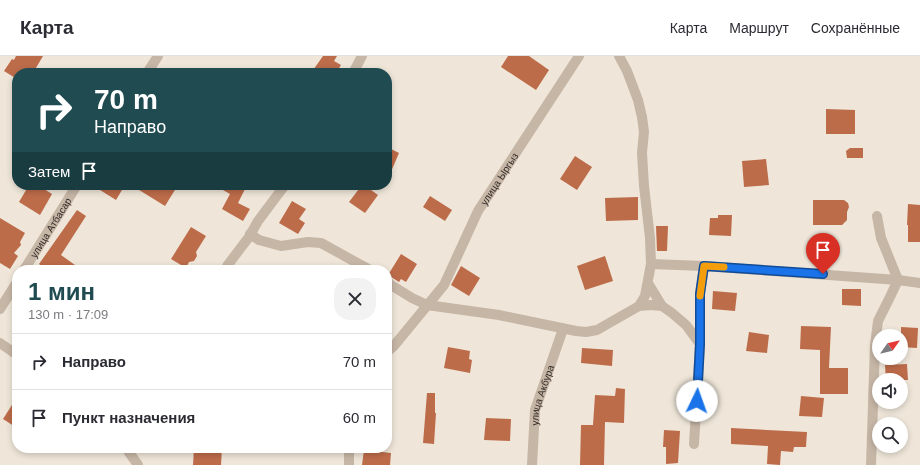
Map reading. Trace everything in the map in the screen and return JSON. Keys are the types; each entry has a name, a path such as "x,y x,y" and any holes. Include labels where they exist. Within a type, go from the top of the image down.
{"street":[{"path":"150,68 158,56"},
{"path":"356,68 362,56"},
{"name":"улица Ыргыз","path":"392,348 444,285 478,211 579,56"},
{"path":"619,56 627,71 642,117 644,132 642,153 643,173 650,238 651,264 645,296 639,306"},
{"name":"улица Атбасар","path":"27,265 74,190"},
{"path":"229,265 258,221 281,190"},
{"path":"871,465 875,345 878,321 898,280 881,238 877,216"},
{"path":"250,234 259,240 281,246 308,242 321,243 361,265"},
{"path":"651,264 704,266 898,280 920,283"},
{"path":"694,444 700,344 700,294 704,266"},
{"path":"648,283 662,306 686,325 700,344"},
{"path":"392,286 412,298 428,305 499,315 563,329 586,332 597,330 639,306 662,306"},
{"path":"0,309 12,290"},
{"name":"улица Акбура","path":"532,465 535,410 563,329"},
{"path":"0,343 12,351"},
{"path":"130,453 138,465"},
{"path":"349,453 349,465"}],"building":[{"path":"16,56 43,56 36,68 12,68 12,76 4,71 12,59 14,60"},
{"path":"323,56 337,56 334,61 341,65 339,68 315,68"},
{"path":"508,56 529,56 549,70 536,90 501,67"},
{"path":"826,109 855,110 855,134 826,134"},
{"path":"850,148 863,148 863,158 847,158 846,151"},
{"path":"392,150 399,153 392,169"},
{"path":"575,156 592,167 577,190 560,179"},
{"path":"766,159 769,185 744,187 742,161"},
{"path":"26,190 46,190 52,194 40,215 19,202"},
{"path":"100,190 122,190 116,200"},
{"path":"139,190 175,190 165,206"},
{"path":"223,190 244,190 238,203 250,209 243,221 222,209 230,194"},
{"path":"358,190 371,190 378,195 365,213 349,202"},
{"path":"430,196 452,210 445,221 423,207"},
{"path":"638,197 638,220 606,221 605,198"},
{"path":"813,200 844,200 848,203 849,207 847,212 847,220 842,225 813,225"},
{"path":"292,201 306,209 299,219 305,223 298,234 279,223"},
{"path":"908,204 920,205 920,242 908,242"},
{"path":"77,210 86,216 61,255 75,265 39,264"},
{"path":"718,215 732,215 731,236 709,235 710,218 718,218"},
{"path":"0,218 25,233 20,242 21,245 14,253 18,256 10,269 0,263"},
{"path":"656,226 668,226 667,251 657,251"},
{"path":"191,227 206,236 196,252 197,256 194,261 189,262 188,265 181,265 171,259"},
{"path":"401,254 417,264 406,282 401,279 399,282 392,278 392,269"},
{"path":"605,256 613,281 585,290 577,266"},
{"path":"461,266 480,278 469,296 451,285"},
{"path":"842,289 861,289 861,306 842,305"},
{"path":"713,291 737,293 735,311 712,309"},
{"path":"801,326 831,327 829,368 848,368 848,394 820,394 820,350 800,349"},
{"path":"901,327 918,328 917,348 908,347 908,329 901,329"},
{"path":"749,332 769,335 767,353 746,351"},
{"path":"448,347 470,351 469,359 472,360 470,373 444,368"},
{"path":"582,348 613,350 612,366 581,363"},
{"path":"885,365 907,365 908,373 886,373"},
{"path":"616,388 625,389 624,423 605,422 604,465 580,465 581,425 593,425 595,395 615,396"},
{"path":"427,393 435,393 436,413 434,444 423,443"},
{"path":"801,396 824,398 822,417 799,416"},
{"path":"12,405 12,425 3,419"},
{"path":"486,418 511,419 510,441 484,440"},
{"path":"731,428 807,432 806,447 794,447 793,452 781,451 780,465 767,464 768,446 731,444"},
{"path":"664,430 680,431 678,463 666,464 666,447 663,447"},
{"path":"194,453 222,453 221,465 193,465"},
{"path":"364,453 391,453 390,465 362,465"}],"slow traffic":[{"path":"700,296 704,266 724,267"}],"route":[{"path":"697,401 700,344 700,294 704,266 823,274"}]}
